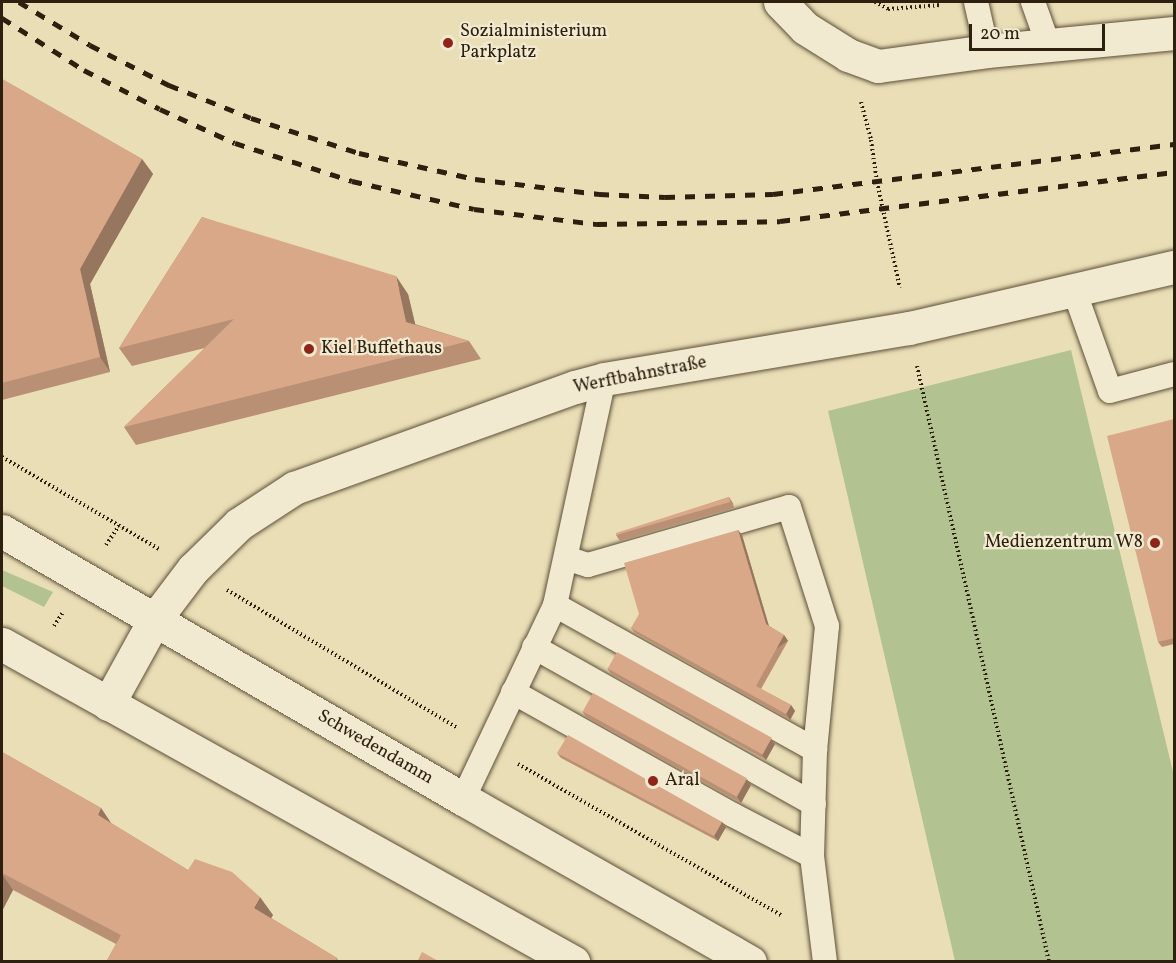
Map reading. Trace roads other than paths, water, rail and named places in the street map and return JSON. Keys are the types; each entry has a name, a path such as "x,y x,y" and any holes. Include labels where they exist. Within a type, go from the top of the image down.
{"street":[{"path":"780,2 805,28 848,55 878,66 987,51 1049,47 1174,33"},
{"name":"Werftbahnstraße","path":"108,704 155,619 193,569 239,524 294,488 575,387 604,379 909,328 1174,267"},
{"name":"Schwedendamm","path":"2,531 463,799 750,962"},
{"path":"2,644 573,962"}],"lane":[{"path":"976,2 987,51"},
{"path":"1034,2 1049,47"},
{"path":"1074,290 1110,391 1174,374"},
{"path":"463,799 555,605 604,379"},
{"path":"566,558 588,566 789,507 827,626 815,750 812,856 823,950"},
{"path":"555,605 815,750"},
{"path":"534,647 814,804"},
{"path":"513,692 733,815 812,856"}],"railway":[{"path":"19,2 90,45 169,85 251,118 359,153 475,179 599,194 665,197 773,194 1174,144"},
{"path":"2,18 84,70 160,109 235,143 352,181 474,209 597,224 780,221 1174,172"}],"place":[{"name":"Sozialministerium Parkplatz","path":"448,43"},
{"name":"Kiel Buffethaus","path":"309,349"},
{"name":"Medienzentrum W8","path":"1155,543"},
{"name":"Aral","path":"653,781"}]}
